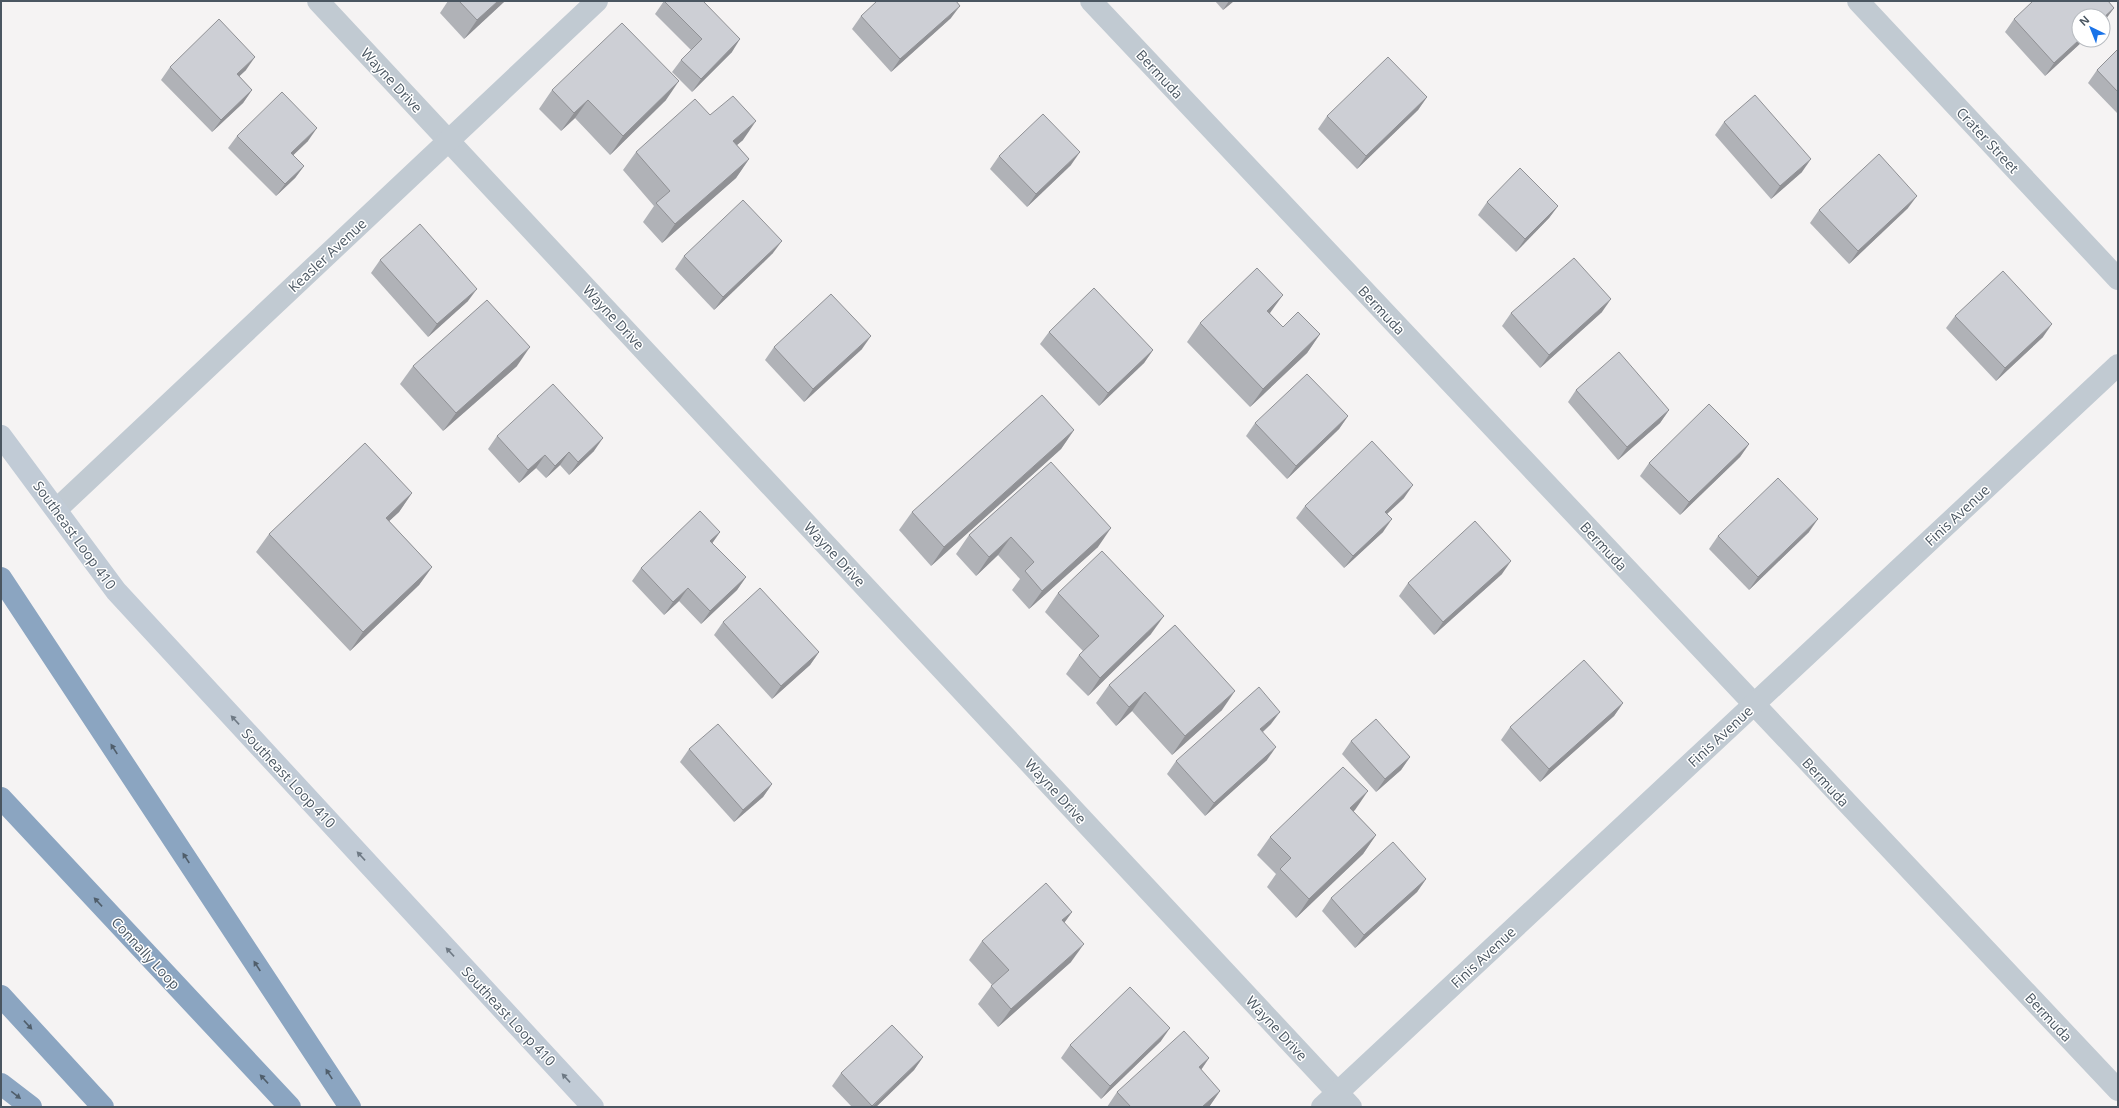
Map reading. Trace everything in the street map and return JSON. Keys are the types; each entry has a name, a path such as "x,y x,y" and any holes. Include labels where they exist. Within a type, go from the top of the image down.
{"highway":[{"path":"1,578 350,1107"},
{"name":"Connally Loop","path":"1,798 290,1107"},
{"path":"1,996 103,1107"},
{"path":"1,1084 31,1107"}],"main road":[{"name":"Southeast Loop 410","path":"1,436 57,509 116,591 593,1107"}],"street":[{"name":"Wayne Drive","path":"318,1 449,140 1337,1102"},
{"name":"Keasler Avenue","path":"57,509 597,1"},
{"name":"Bermuda","path":"1091,1 1753,705 2118,1090"},
{"name":"Crater Street","path":"1858,1 2118,279"},
{"name":"Finis Avenue","path":"1337,1102 1753,705 2118,365"}],"building":[{"path":"459,1 498,1 477,20"},
{"path":"664,1 703,1 740,39 701,79 681,60 702,39"},
{"path":"877,1 956,1 960,6 900,59 861,16"},
{"path":"2033,1 2108,1 2114,8 2111,11 2111,8 2071,8 2071,47 2054,63 2014,19"},
{"path":"219,19 255,57 237,74 252,90 221,120 170,67"},
{"path":"622,23 679,81 623,136 588,100 574,113 552,90"},
{"path":"2118,49 2118,92 2097,70"},
{"path":"1388,57 1427,97 1366,156 1327,116"},
{"path":"282,92 317,128 291,153 304,166 285,184 237,136"},
{"path":"1755,95 1811,159 1780,186 1724,122"},
{"path":"733,96 756,121 733,141 749,159 675,224 656,203 670,191 636,152 695,99 710,115"},
{"path":"1043,114 1080,152 1036,194 999,156"},
{"path":"1879,154 1917,196 1858,251 1819,210"},
{"path":"1520,168 1558,206 1525,239 1487,202"},
{"path":"743,200 782,241 723,297 684,256"},
{"path":"420,224 477,289 437,324 380,260"},
{"path":"1574,258 1611,299 1549,355 1511,313"},
{"path":"1257,268 1283,295 1267,311 1283,327 1298,312 1320,334 1263,389 1200,323"},
{"path":"2003,271 2052,324 2005,368 1955,316"},
{"path":"1094,288 1153,350 1108,393 1049,332"},
{"path":"831,294 871,336 813,389 774,347"},
{"path":"487,300 530,347 456,413 413,366"},
{"path":"1619,352 1669,410 1627,447 1576,390"},
{"path":"1307,374 1348,416 1296,466 1255,423"},
{"path":"553,384 603,438 578,462 569,452 555,466 545,455 528,470 497,436"},
{"path":"1042,395 1074,430 944,547 912,512"},
{"path":"1709,404 1749,444 1689,502 1649,463"},
{"path":"1372,441 1413,485 1385,512 1392,519 1353,556 1305,506"},
{"path":"365,443 412,493 386,518 432,567 363,632 269,534"},
{"path":"1051,462 1111,528 1042,591 1025,571 1034,562 1011,537 989,557 969,535"},
{"path":"1778,478 1818,519 1758,577 1718,536"},
{"path":"700,511 720,532 710,541 746,577 710,611 688,588 673,602 641,568"},
{"path":"1475,521 1511,561 1443,622 1408,583"},
{"path":"1102,551 1164,616 1100,678 1079,655 1099,636 1058,593"},
{"path":"760,588 819,652 781,686 723,622"},
{"path":"1175,625 1235,691 1185,736 1145,692 1129,707 1109,685"},
{"path":"1584,660 1623,703 1549,769 1510,727"},
{"path":"1259,687 1280,712 1260,729 1276,747 1214,803 1176,761"},
{"path":"1376,719 1410,757 1385,779 1351,741"},
{"path":"718,724 772,784 743,810 689,749"},
{"path":"1343,767 1368,791 1350,808 1376,835 1309,899 1280,869 1291,858 1270,837"},
{"path":"1393,842 1426,879 1364,935 1331,898"},
{"path":"1046,883 1072,912 1062,920 1084,944 1011,1009 991,986 1009,970 982,941"},
{"path":"1130,987 1170,1028 1110,1086 1070,1045"},
{"path":"892,1025 923,1057 872,1106 841,1073"},
{"path":"1184,1031 1209,1058 1199,1067 1220,1091 1202,1107 1131,1107 1117,1092"}]}
